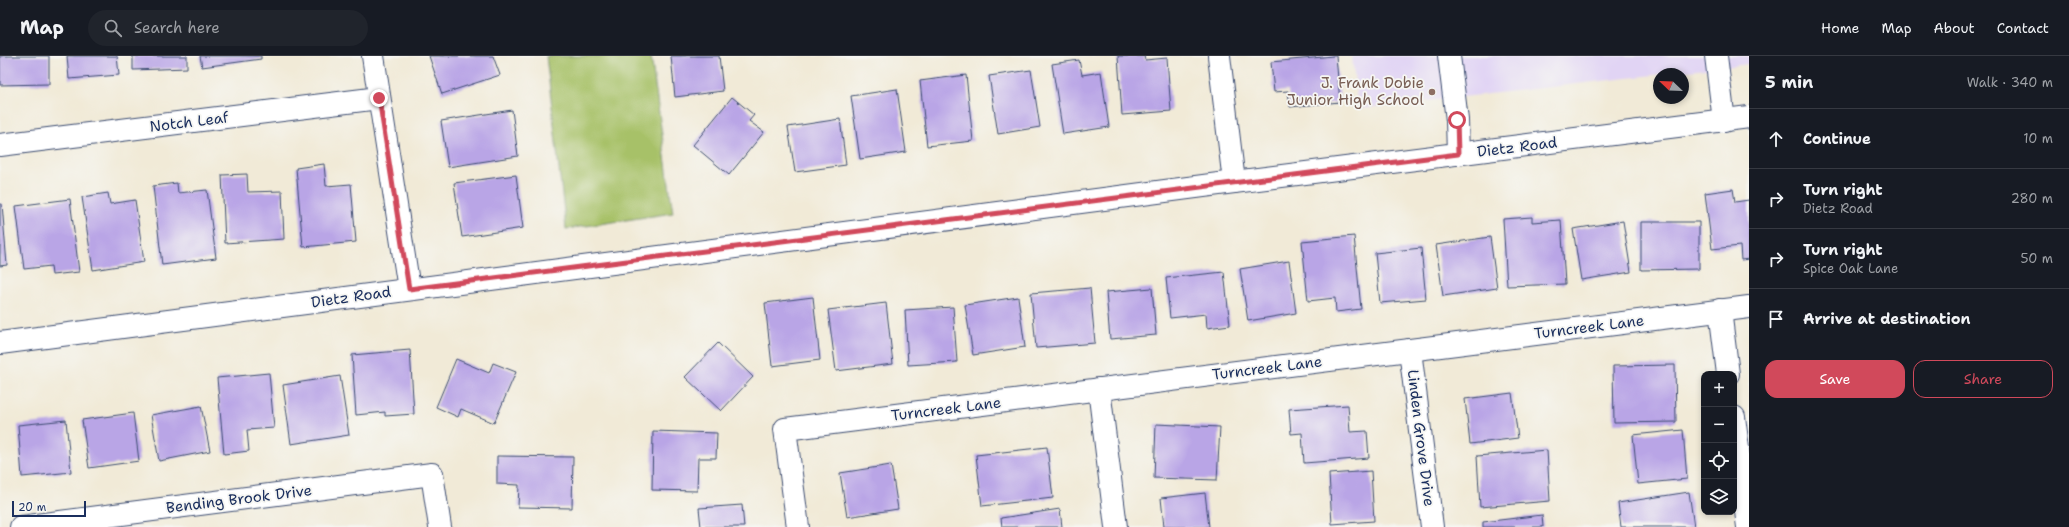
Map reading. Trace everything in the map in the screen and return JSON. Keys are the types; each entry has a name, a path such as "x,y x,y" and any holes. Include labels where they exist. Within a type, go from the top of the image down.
{"street":[{"path":"373,56 409,289"},
{"path":"1219,56 1234,182"},
{"path":"1449,56 1457,120 1458,154"},
{"path":"1716,56 1724,120"},
{"name":"Notch Leaf","path":"0,145 379,98"},
{"name":"Dietz Road","path":"0,343 1234,182 1749,117"},
{"name":"Turncreek Lane","path":"798,527 785,429 1749,307"},
{"path":"1720,310 1728,371"},
{"name":"Linden Grove Drive","path":"1410,350 1432,527"},
{"path":"1099,390 1116,527"},
{"path":"1737,441 1748,527"},
{"name":"Bending Brook Drive","path":"21,527 121,520 432,474 440,527"}],"shaded area":[{"name":"J. Frank Dobie Junior High School","path":"1352,56 1749,56 1749,64 1689,71 1689,68 1653,68 1653,75 1358,109"}],"green space":[{"path":"546,56 651,56 673,213 566,229"}],"building":[{"path":"0,56 49,56 49,84 0,85"},
{"path":"67,56 117,56 119,75 69,79"},
{"path":"133,56 187,56 187,68 133,70"},
{"path":"200,56 261,56 261,59 202,67"},
{"path":"429,56 493,56 500,75 442,94"},
{"path":"671,56 719,56 723,91 675,97"},
{"path":"1118,56 1144,56 1145,60 1167,58 1171,111 1122,115"},
{"path":"1336,56 1340,102 1290,107 1288,91 1274,92 1271,62"},
{"path":"1079,60 1082,75 1101,72 1109,127 1063,134 1052,64"},
{"path":"1031,70 1040,127 998,134 989,76"},
{"path":"966,75 973,141 927,146 920,81"},
{"path":"897,89 906,152 860,159 851,96"},
{"path":"732,97 754,115 749,121 764,132 729,175 693,145"},
{"path":"512,110 518,156 448,167 441,121"},
{"path":"840,119 846,165 795,172 788,127"},
{"path":"324,164 326,186 351,184 356,242 303,247 296,168"},
{"path":"247,174 248,192 282,191 284,239 225,243 222,175"},
{"path":"516,175 523,228 462,237 454,183"},
{"path":"177,183 178,193 207,190 216,258 162,265 153,186"},
{"path":"1733,189 1735,202 1749,200 1749,259 1741,260 1740,246 1712,249 1705,193"},
{"path":"108,193 110,204 135,200 144,262 93,270 82,197"},
{"path":"70,199 79,272 52,275 51,266 24,269 16,206"},
{"path":"0,204 2,204 7,265 0,266"},
{"path":"1532,217 1532,222 1561,220 1565,284 1507,286 1503,219"},
{"path":"1623,221 1631,272 1581,280 1573,229"},
{"path":"1641,222 1699,222 1699,269 1641,270"},
{"path":"1354,236 1361,309 1336,312 1335,298 1308,301 1302,241"},
{"path":"1490,237 1497,288 1443,296 1436,245"},
{"path":"1421,248 1426,299 1380,303 1375,253"},
{"path":"1289,261 1296,313 1248,321 1240,269"},
{"path":"1224,272 1230,325 1207,328 1206,314 1170,318 1166,278"},
{"path":"1090,288 1095,343 1036,348 1031,293"},
{"path":"1152,288 1156,335 1110,339 1106,292"},
{"path":"813,297 820,360 772,366 765,303"},
{"path":"1018,297 1025,347 973,355 965,305"},
{"path":"886,303 893,364 836,371 828,310"},
{"path":"953,307 957,362 908,365 905,310"},
{"path":"718,343 753,377 721,411 685,377"},
{"path":"410,350 414,414 385,416 385,412 356,415 352,355"},
{"path":"456,359 489,373 493,363 516,372 494,423 461,409 458,417 436,407"},
{"path":"1675,365 1676,422 1614,423 1613,366"},
{"path":"269,373 274,428 247,430 249,451 224,454 217,378"},
{"path":"340,376 349,435 291,444 283,385"},
{"path":"1512,393 1518,438 1470,444 1465,399"},
{"path":"1348,405 1350,432 1367,431 1369,458 1304,463 1302,433 1291,434 1289,409"},
{"path":"201,406 210,451 159,461 151,415"},
{"path":"133,413 139,461 89,468 82,420"},
{"path":"66,420 71,472 22,477 18,425"},
{"path":"1156,424 1220,427 1217,480 1154,478"},
{"path":"1683,430 1687,479 1638,484 1633,435"},
{"path":"653,431 717,433 716,458 698,458 697,491 652,490"},
{"path":"1047,447 1053,498 982,506 976,455"},
{"path":"1547,450 1550,501 1480,507 1477,456"},
{"path":"497,456 573,457 572,508 518,507 519,485 497,484"},
{"path":"891,465 898,509 847,517 840,473"},
{"path":"1371,471 1374,521 1332,524 1329,474"},
{"path":"1689,492 1694,527 1621,527 1618,503"},
{"path":"1205,493 1209,527 1164,527 1161,498"},
{"path":"742,505 744,527 701,527 699,508"},
{"path":"1060,509 1062,527 1002,527 1001,518"},
{"path":"1542,515 1543,527 1483,527 1483,522"}],"place":[{"name":"J. Frank Dobie Junior High School","path":"1432,92"}],"route":[{"path":"379,98 409,289 1458,154 1457,120"}]}
